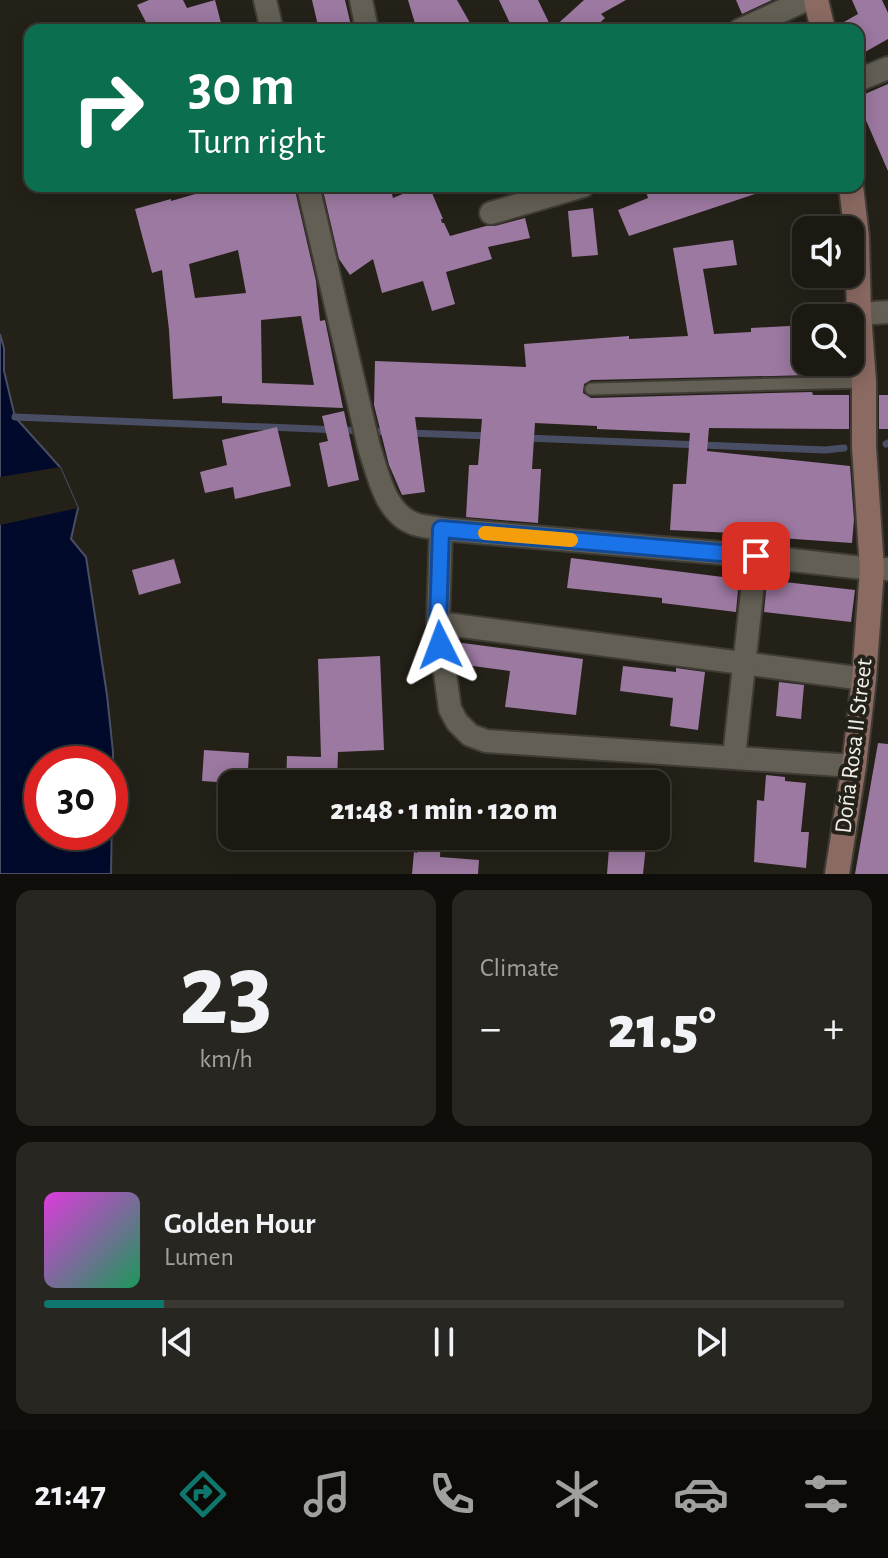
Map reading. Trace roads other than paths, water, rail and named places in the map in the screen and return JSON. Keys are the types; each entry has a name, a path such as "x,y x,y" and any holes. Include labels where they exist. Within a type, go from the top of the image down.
{"main road":[{"path":"816,0 822,24"},
{"name":"Doña Rosa II Street","path":"852,192 857,237 859,304"},
{"name":"Doña Rosa II Street","path":"837,874 880,569 864,447 864,376"}],"street":[{"path":"265,0 271,24"},
{"path":"361,0 366,24"},
{"path":"753,24 806,0"},
{"path":"864,78 888,68"},
{"path":"309,192 369,447 382,487 402,517 414,524 441,529 880,569"},
{"path":"491,213 563,192"},
{"path":"864,314 888,312"},
{"path":"441,529 438,623 450,709 470,735 486,741 854,766"},
{"path":"734,757 756,556"},
{"path":"438,623 864,679"}],"lane":[{"path":"591,389 864,382"}],"water":[{"path":"0,334 4,348 4,371 15,417 60,467 78,508 71,539 86,557 112,746 24,746 24,850 111,850 111,874 0,874"}],"waterway":[{"path":"15,417 390,432"},
{"path":"410,433 490,436"},
{"path":"526,438 825,450 844,448"}]}
